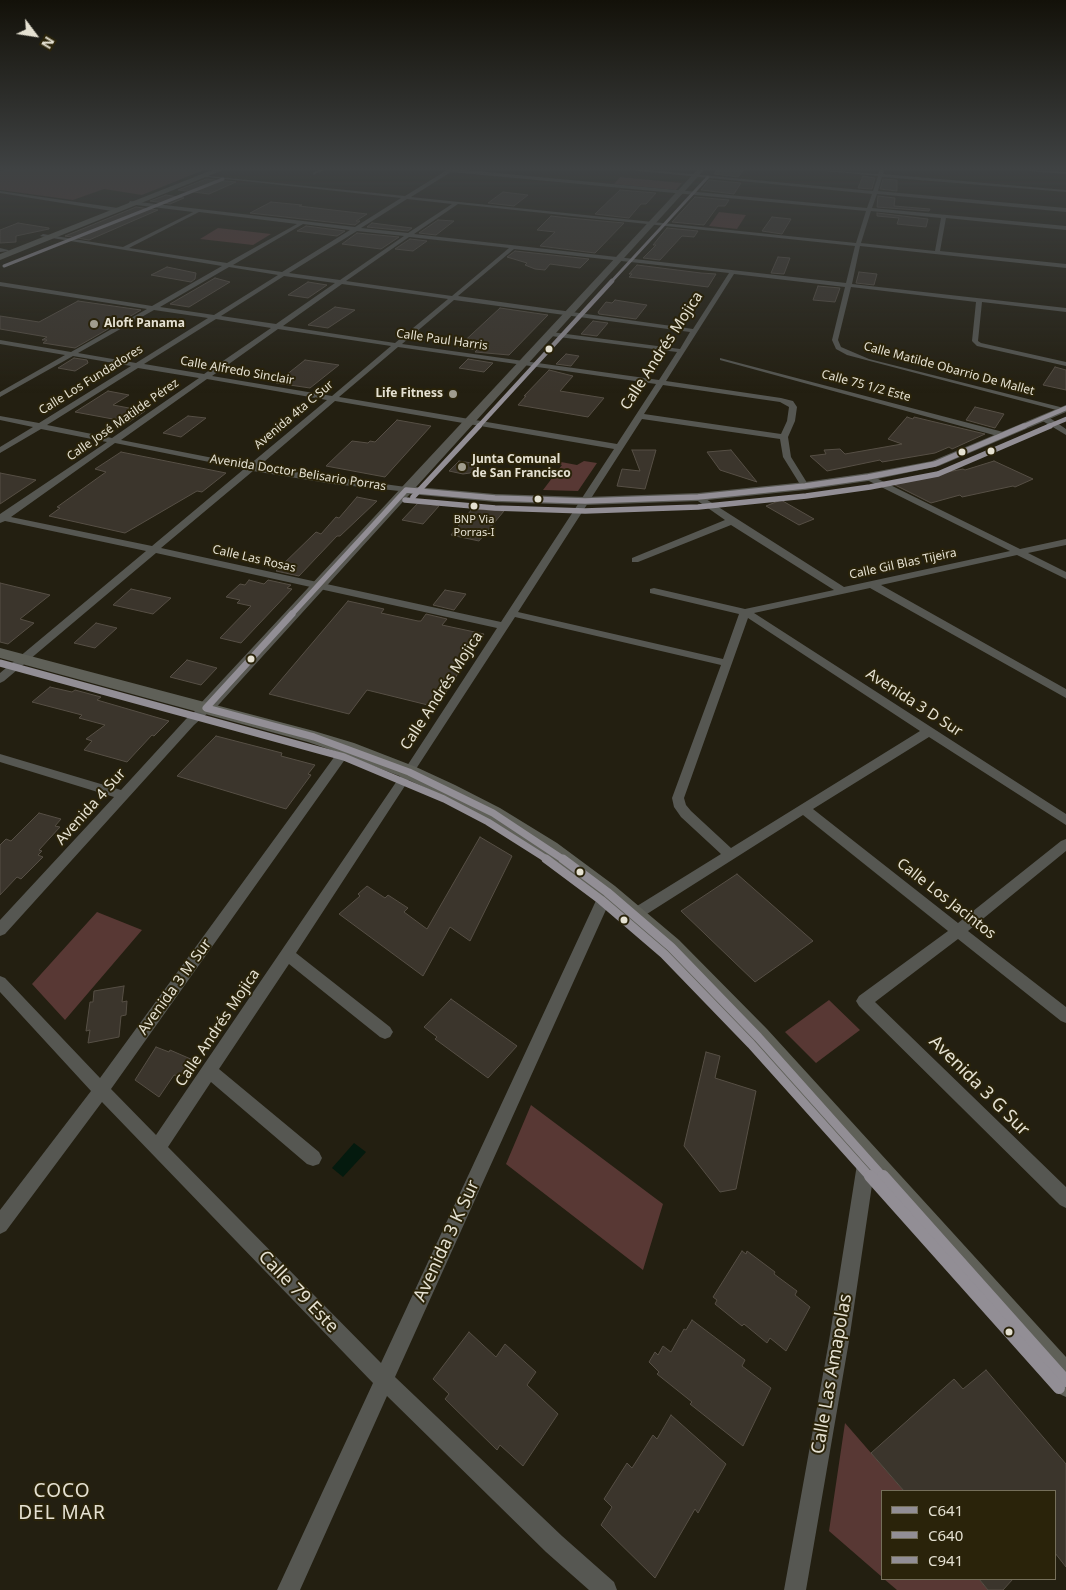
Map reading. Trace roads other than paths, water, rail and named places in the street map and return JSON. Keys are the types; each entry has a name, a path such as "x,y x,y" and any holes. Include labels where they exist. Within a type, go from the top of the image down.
{"main road":[{"path":"1,253 26,244"},
{"path":"206,708 633,244"},
{"name":"Avenida Doctor Belisario Porras","path":"406,490 494,498 584,501 698,497 805,486 868,477 935,464 954,458 1064,409"},
{"path":"0,653 314,737 347,748 409,772 493,814 550,849 607,892 671,947 758,1037 1066,1381"}],"street":[{"path":"92,244 341,283 695,331"},
{"path":"123,249 132,244"},
{"path":"0,395 264,244"},
{"name":"Calle Los Fundadores","path":"0,451 331,244"},
{"name":"Calle José Matilde Pérez","path":"1,518 395,244"},
{"path":"478,244 1066,310"},
{"path":"851,244 1066,266"},
{"path":"937,254 939,244"},
{"name":"Calle Matilde Obarrio De Mallet","path":"858,245 835,340 838,348 849,354 1064,409"},
{"name":"Avenida 4ta C Sur","path":"0,679 512,248"},
{"name":"Calle Andrés Mojica","path":"157,1148 409,772 732,273"},
{"name":"Calle Paul Harris","path":"0,284 397,345 781,400 790,403 793,407 791,420 784,437"},
{"path":"979,300 975,341 980,345 1066,364"},
{"path":"552,334 682,351"},
{"name":"Calle Alfredo Sinclair","path":"0,342 619,447"},
{"name":"Calle 75 1/2 Este","path":"722,359 1004,435"},
{"path":"639,416 784,437 788,457 805,486"},
{"name":"Avenida Doctor Belisario Porras","path":"0,418 251,468 333,482 406,490"},
{"path":"1044,418 1066,433"},
{"path":"868,477 1066,576"},
{"path":"698,497 732,521 841,590"},
{"name":"Calle Las Rosas","path":"1,518 503,626"},
{"path":"635,560 732,521"},
{"name":"Calle Gil Blas Tijeira","path":"745,612 1066,542"},
{"path":"871,584 1066,694"},
{"path":"654,591 745,612 678,798 680,807 686,814 730,855"},
{"name":"Avenida 3 D Sur","path":"745,612 1066,820"},
{"path":"511,613 727,663"},
{"name":"Avenida 4 Sur","path":"0,930 190,722 206,708"},
{"path":"634,915 929,730"},
{"name":"Avenida 3 M Sur","path":"0,1225 101,1090 347,748"},
{"path":"0,758 124,795"},
{"name":"Calle Los Jacintos","path":"804,808 1066,1016"},
{"path":"959,930 1066,844"},
{"name":"Avenida 3 K Sur","path":"288,1590 607,892"},
{"name":"Avenida 3 G Sur","path":"959,930 864,1000 1066,1199"},
{"path":"287,954 385,1032"},
{"name":"Calle 79 Este","path":"0,982 101,1090 383,1379 554,1544 606,1590"},
{"path":"209,1070 313,1158"},
{"name":"Calle Las Amapolas","path":"795,1590 839,1340 867,1157"}],"place":[{"name":"Aloft Panama","path":"94,324"},
{"name":"Life Fitness","path":"453,394"},
{"name":"Junta Comunal de San Francisco","path":"462,467"},
{"name":"BNP Via Porras-I","path":"474,506"}],"district":[{"name":"COCO DEL MAR","path":"62,1503"}]}
